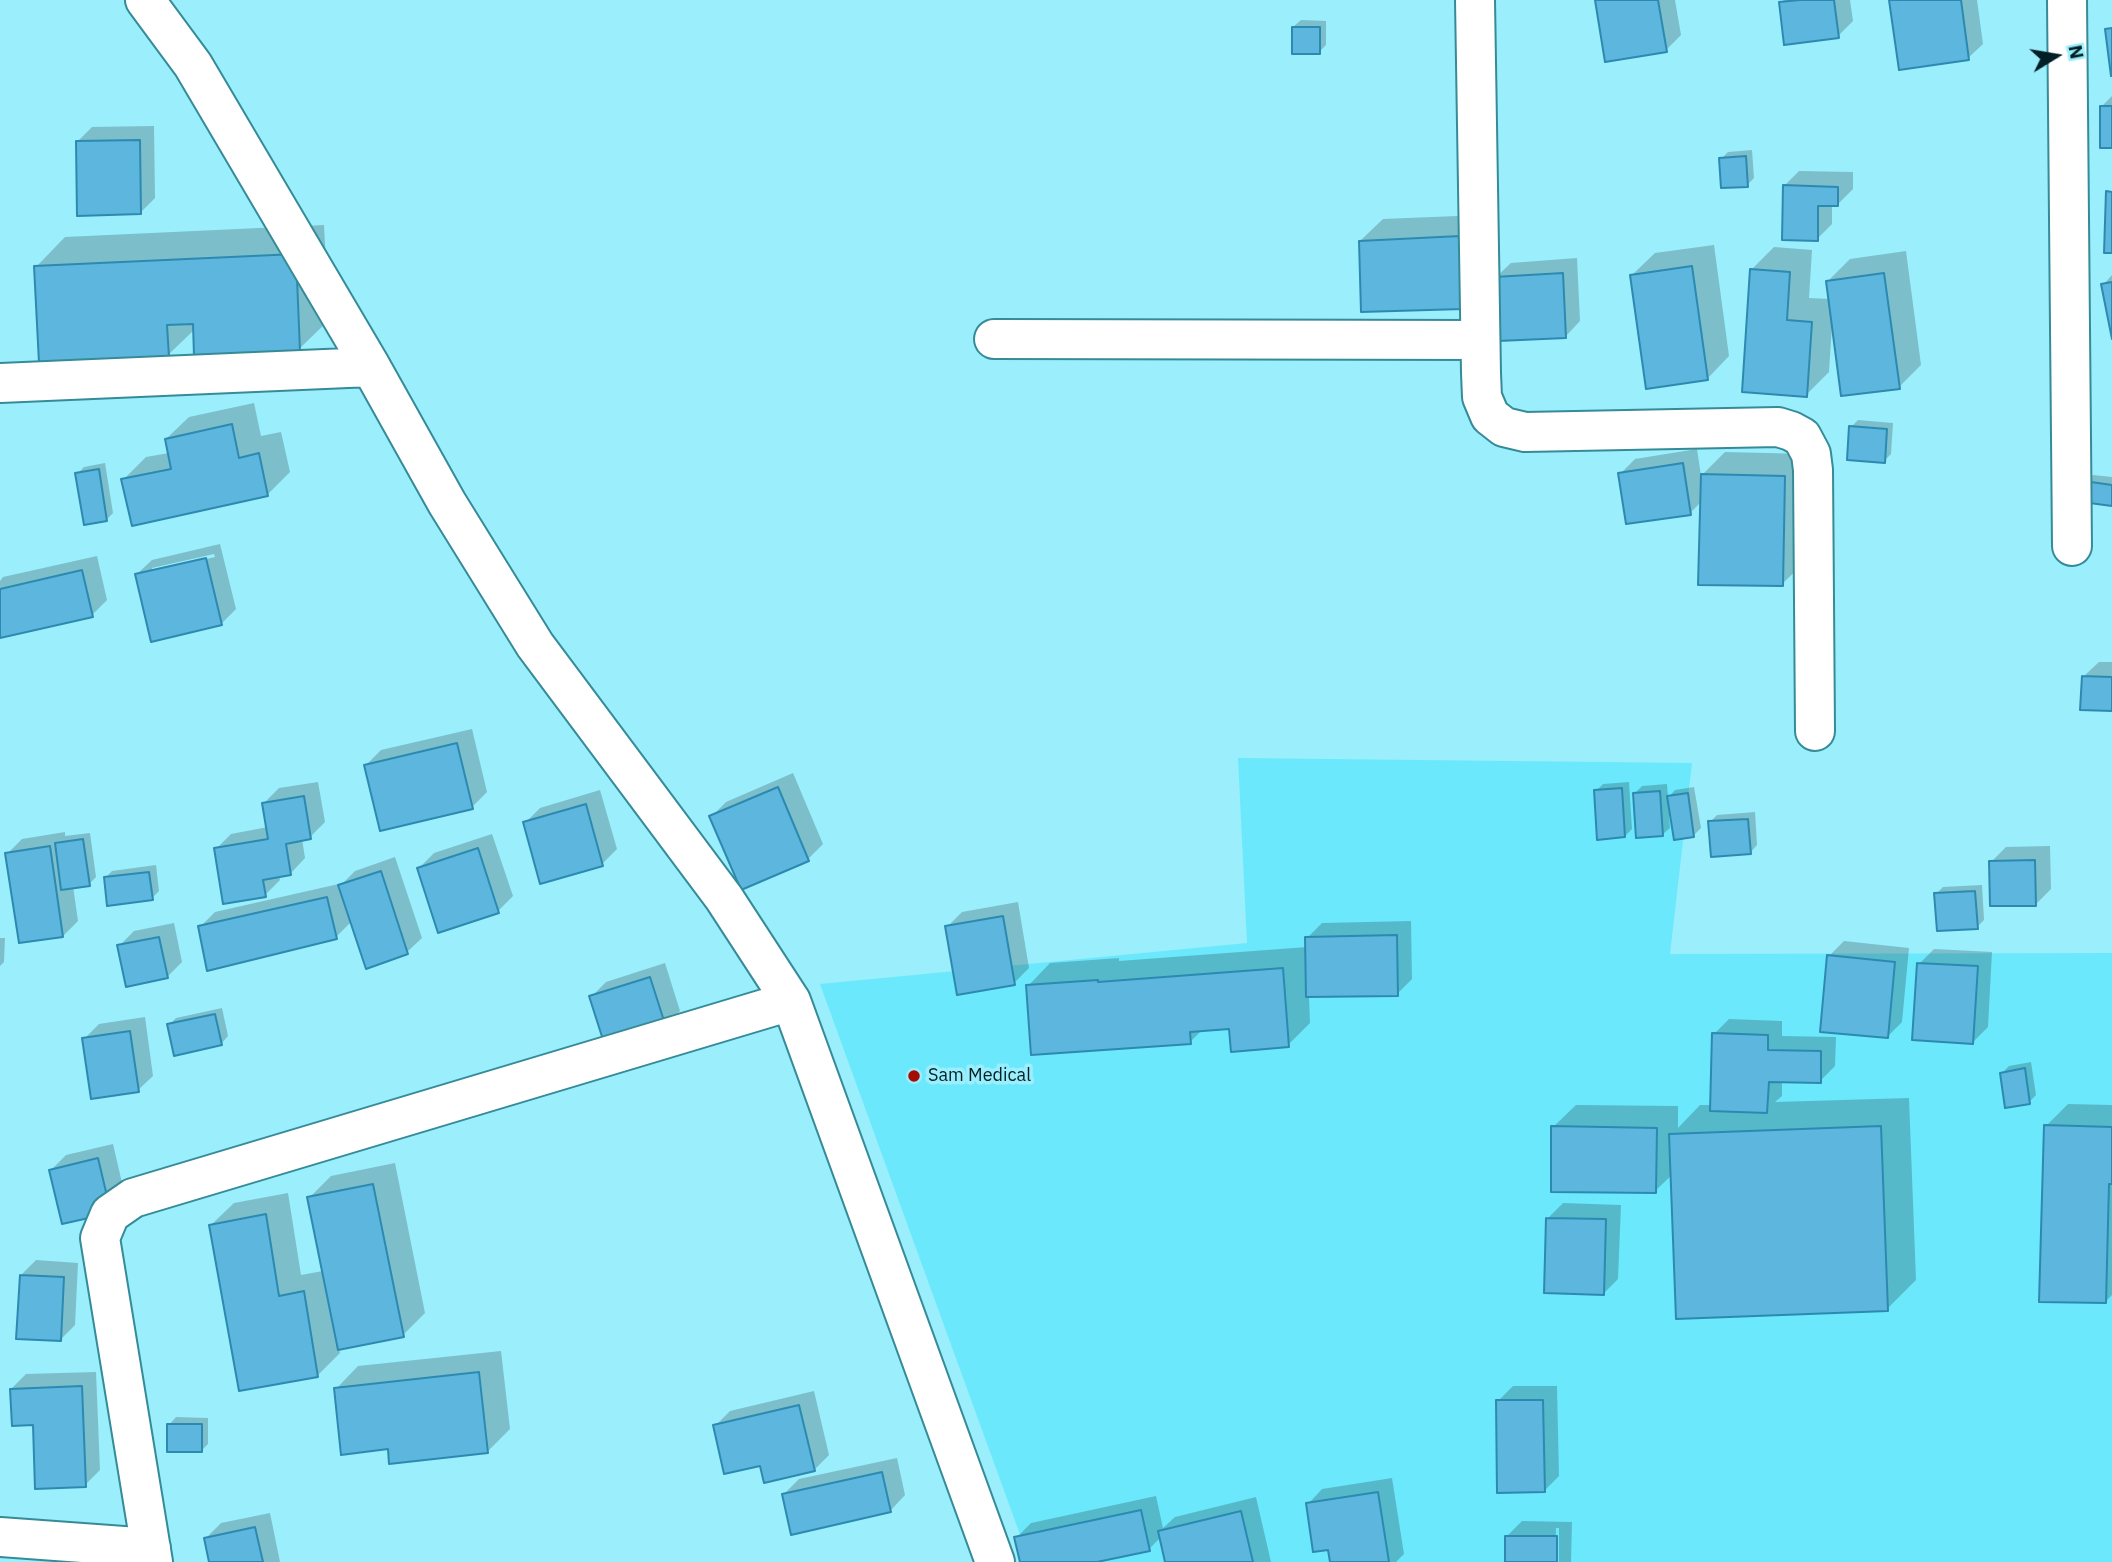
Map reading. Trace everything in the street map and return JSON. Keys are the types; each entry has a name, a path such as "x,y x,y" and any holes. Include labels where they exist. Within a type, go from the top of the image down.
{"street":[{"path":"145,0 193,65 371,367 447,503 534,645 724,898 791,1002 995,1562"},
{"path":"1475,0 1482,397 1490,416 1504,427 1525,432 1778,427 1791,430 1802,437 1811,454 1813,470 1815,731"},
{"path":"2067,0 2072,545"},
{"path":"994,339 1480,340"},
{"path":"0,383 371,367"},
{"path":"0,1537 152,1555 100,1238 110,1214 133,1198 791,1002"}],"shaded area":[{"path":"1238,758 1692,763 1670,954 2112,953 2112,1562 1030,1562 820,984 1247,943"}],"building":[{"path":"1595,0 1658,0 1667,52 1605,62"},
{"path":"1834,0 1839,38 1784,45 1779,2"},
{"path":"1889,0 1961,0 1969,60 1899,70"},
{"path":"1292,27 1320,27 1320,54 1292,54"},
{"path":"2112,28 2112,76 2111,76 2105,29"},
{"path":"2100,106 2112,106 2112,148 2100,148"},
{"path":"140,140 141,214 77,216 76,141"},
{"path":"1746,156 1748,187 1721,188 1719,158"},
{"path":"1783,185 1838,187 1838,206 1818,206 1818,241 1782,240"},
{"path":"2106,191 2112,192 2112,253 2104,253"},
{"path":"1460,236 1463,309 1361,312 1359,241"},
{"path":"296,254 300,351 194,356 193,324 167,325 169,357 39,363 34,266"},
{"path":"1692,266 1708,380 1646,389 1630,275"},
{"path":"1750,269 1790,272 1787,320 1812,322 1807,397 1742,392"},
{"path":"1563,273 1566,338 1498,341 1494,277"},
{"path":"1884,273 1900,389 1841,396 1826,281"},
{"path":"2112,282 2112,339 2101,284"},
{"path":"232,424 239,458 259,453 268,496 132,526 121,479 171,469 165,439"},
{"path":"1849,426 1887,429 1885,463 1847,460"},
{"path":"1683,463 1691,515 1626,524 1618,473"},
{"path":"99,469 107,521 84,525 75,473"},
{"path":"1701,474 1785,476 1783,586 1698,585"},
{"path":"2084,481 2112,485 2112,506 2082,502"},
{"path":"206,558 222,625 151,642 135,574"},
{"path":"82,570 93,617 0,638 0,589"},
{"path":"2082,676 2112,677 2112,711 2080,710"},
{"path":"457,743 473,809 380,831 364,765"},
{"path":"778,787 809,861 741,890 709,816"},
{"path":"1622,788 1625,837 1597,840 1594,790"},
{"path":"1660,791 1663,836 1636,838 1633,793"},
{"path":"1688,793 1694,837 1674,840 1667,796"},
{"path":"304,796 311,839 286,844 291,875 263,880 266,897 223,904 214,848 268,839 262,803"},
{"path":"586,804 603,866 540,884 523,822"},
{"path":"1748,819 1751,854 1711,857 1708,821"},
{"path":"83,839 90,886 61,890 55,843"},
{"path":"50,846 63,937 19,943 5,853"},
{"path":"478,848 499,913 438,933 417,868"},
{"path":"2035,860 2036,906 1990,906 1989,861"},
{"path":"381,871 408,954 366,969 338,885"},
{"path":"149,872 153,900 107,906 104,877"},
{"path":"1975,891 1978,929 1937,931 1934,893"},
{"path":"327,897 337,939 207,971 198,926"},
{"path":"1003,916 1015,985 957,995 945,926"},
{"path":"1397,935 1398,996 1306,997 1305,937"},
{"path":"159,937 168,978 126,987 117,945"},
{"path":"1827,955 1895,962 1888,1038 1820,1032"},
{"path":"1917,963 1978,966 1973,1044 1912,1040"},
{"path":"1283,968 1289,1047 1231,1052 1229,1029 1190,1032 1191,1044 1031,1055 1026,985"},
{"path":"650,977 666,1027 605,1046 589,996"},
{"path":"215,1014 222,1045 174,1056 167,1024"},
{"path":"130,1031 139,1092 91,1099 82,1038"},
{"path":"1712,1033 1768,1035 1768,1050 1821,1051 1821,1083 1769,1082 1767,1113 1710,1111"},
{"path":"2025,1068 2030,1104 2005,1108 2000,1073"},
{"path":"2044,1125 2112,1127 2106,1303 2039,1302"},
{"path":"1551,1126 1657,1128 1656,1193 1551,1192"},
{"path":"1881,1126 1888,1311 1676,1319 1669,1134"},
{"path":"98,1158 111,1213 62,1224 49,1170"},
{"path":"373,1184 404,1337 338,1350 307,1197"},
{"path":"266,1214 279,1296 304,1291 318,1377 239,1391 209,1225"},
{"path":"1546,1218 1606,1219 1604,1295 1544,1293"},
{"path":"20,1275 64,1277 61,1341 16,1339"},
{"path":"479,1372 488,1453 389,1464 388,1449 341,1455 334,1388"},
{"path":"82,1386 86,1487 35,1489 33,1425 12,1426 10,1389"},
{"path":"1496,1400 1543,1400 1545,1492 1497,1493"},
{"path":"799,1405 815,1471 764,1483 760,1466 724,1474 713,1425"},
{"path":"167,1424 202,1424 202,1452 167,1452"},
{"path":"882,1472 891,1512 791,1535 782,1494"},
{"path":"1378,1492 1389,1562 1330,1562 1328,1550 1313,1552 1306,1503"},
{"path":"1141,1510 1150,1551 1097,1562 1020,1562 1014,1537"},
{"path":"1241,1511 1253,1562 1165,1562 1158,1531"},
{"path":"255,1527 263,1562 209,1562 204,1538"},
{"path":"1505,1536 1557,1536 1557,1562 1505,1562"}],"place":[{"name":"Sam Medical","path":"914,1076"}]}
